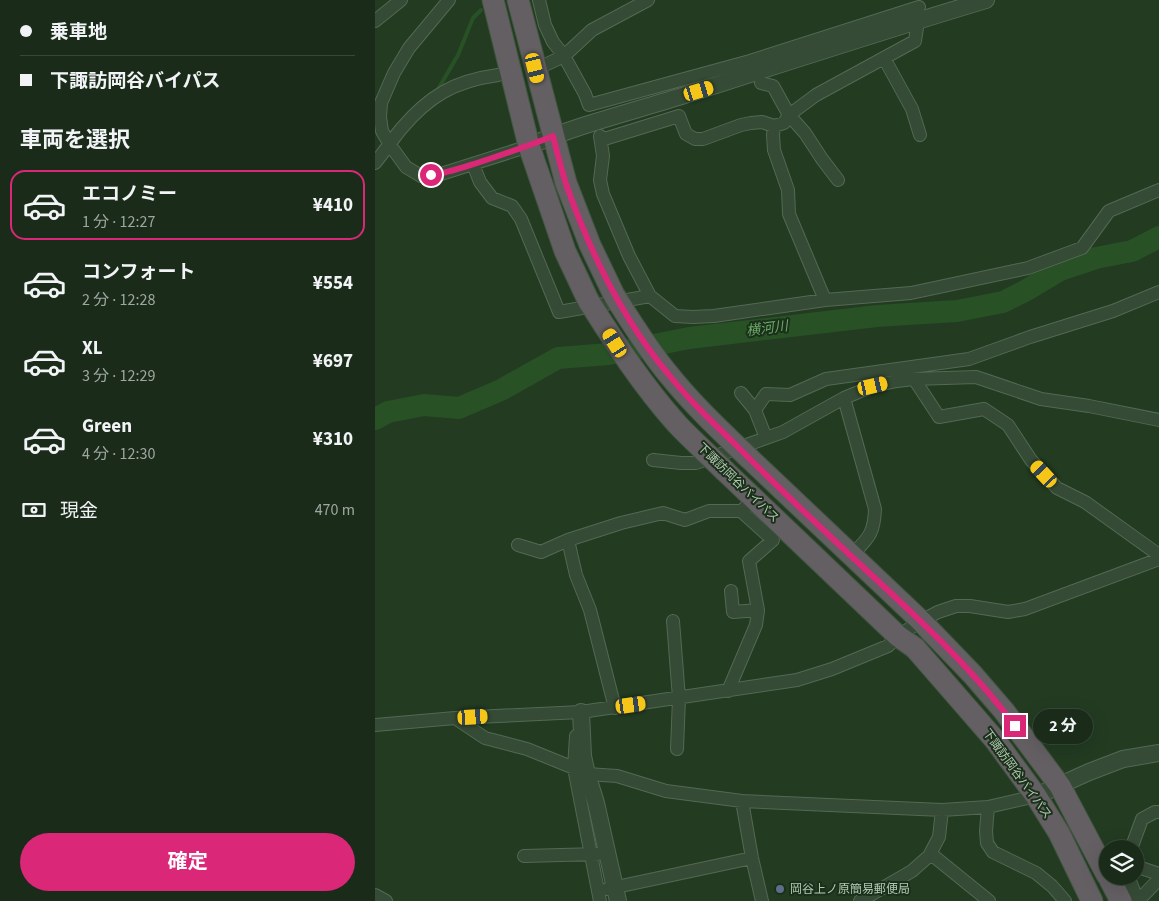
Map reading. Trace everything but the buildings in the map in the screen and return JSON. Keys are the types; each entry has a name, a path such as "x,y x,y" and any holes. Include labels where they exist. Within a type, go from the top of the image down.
{"highway":[{"name":"下諏訪岡谷バイパス","path":"493,0 529,146 565,251 588,300 615,343 649,390 677,424 726,472 748,505 915,648 995,740 1036,796 1059,832 1092,901"},
{"name":"下諏訪岡谷バイパス","path":"518,0 566,182 590,245 615,295 640,336 669,375 708,418 921,621 1004,711 1060,786 1099,858"},
{"name":"下諏訪岡谷バイパス","path":"1113,885 1121,901"}],"street":[{"path":"375,21 401,0"},
{"path":"449,0 409,48 394,73 381,103 381,131 406,167 421,176 441,174 529,146 553,136 645,108 919,9"},
{"path":"539,0 545,26 585,94 590,108 750,62 919,9 986,0"},
{"path":"547,64 563,56 592,30 648,0"},
{"path":"919,9 915,41 816,95 789,115 784,123 774,126 762,122 751,123 703,139 695,139 686,134 679,116 600,138 603,156 599,180 603,194 629,256 650,296 675,316 693,317 714,316 825,300 911,293 1028,268 1082,248 1109,211 1159,190"},
{"path":"884,58 912,109 920,135"},
{"path":"375,163 400,130 421,107 436,95 480,78 498,76"},
{"path":"761,83 773,86 789,115 805,132 838,180"},
{"path":"774,126 774,150 788,190 789,214 825,300"},
{"path":"473,164 480,182 492,198 512,206 521,219 559,312 650,296"},
{"path":"755,410 766,394 790,395 826,379 969,359 1030,337 1113,311 1159,292"},
{"path":"653,460 681,464 696,463 783,432 843,398 873,386 914,379 976,378 1041,399 1089,406 1159,420"},
{"path":"914,379 939,417 984,409 1008,425 1031,460 1057,488 1085,502 1159,557"},
{"path":"741,393 755,410 766,438"},
{"path":"843,398 875,510 870,535 851,556"},
{"path":"518,545 541,552 568,540 621,523 663,513 685,520 709,511 748,505 773,540 749,561 758,610 756,625 727,691"},
{"path":"568,540 576,575 590,610 615,708"},
{"path":"375,725 455,718 579,712 797,680 832,669 888,646 921,621 938,612 956,606 970,606 1008,612 1025,609 1159,557"},
{"path":"731,591 733,612 758,610"},
{"path":"673,621 679,698 677,749"},
{"path":"579,712 583,756 580,771 590,854 599,896 617,894 751,858"},
{"path":"455,718 485,738 527,749 580,771 617,776 665,792 742,801 942,810 989,807 1036,796 1123,759 1159,753"},
{"path":"580,771 596,802 617,894"},
{"path":"742,801 751,858 762,901"},
{"path":"989,807 987,843 993,852 1036,873 1052,886 1065,901"},
{"path":"860,901 912,871 931,854 939,837 942,810"},
{"path":"1134,840 1142,819 1155,812 1159,812"},
{"path":"524,856 608,854"},
{"path":"931,854 989,901"},
{"path":"1144,869 1159,874"},
{"path":"1132,885 1138,901 1159,879"},
{"path":"375,895 386,901"}],"waterway":[{"path":"437,91 458,55 473,18 481,10"},
{"name":"横河川","path":"375,419 388,412 424,405 459,408 501,390 558,358 609,354 689,338 877,316 957,311 1003,302 1060,270 1096,258 1132,251 1159,237"}],"place":[{"name":"岡谷上ノ原簡易郵便局","path":"780,889"}],"route":[{"path":"431,175 441,174 473,164 529,146 553,136 566,182 590,245 615,295 640,336 669,375 749,459 921,621 973,676 1015,726"}]}
